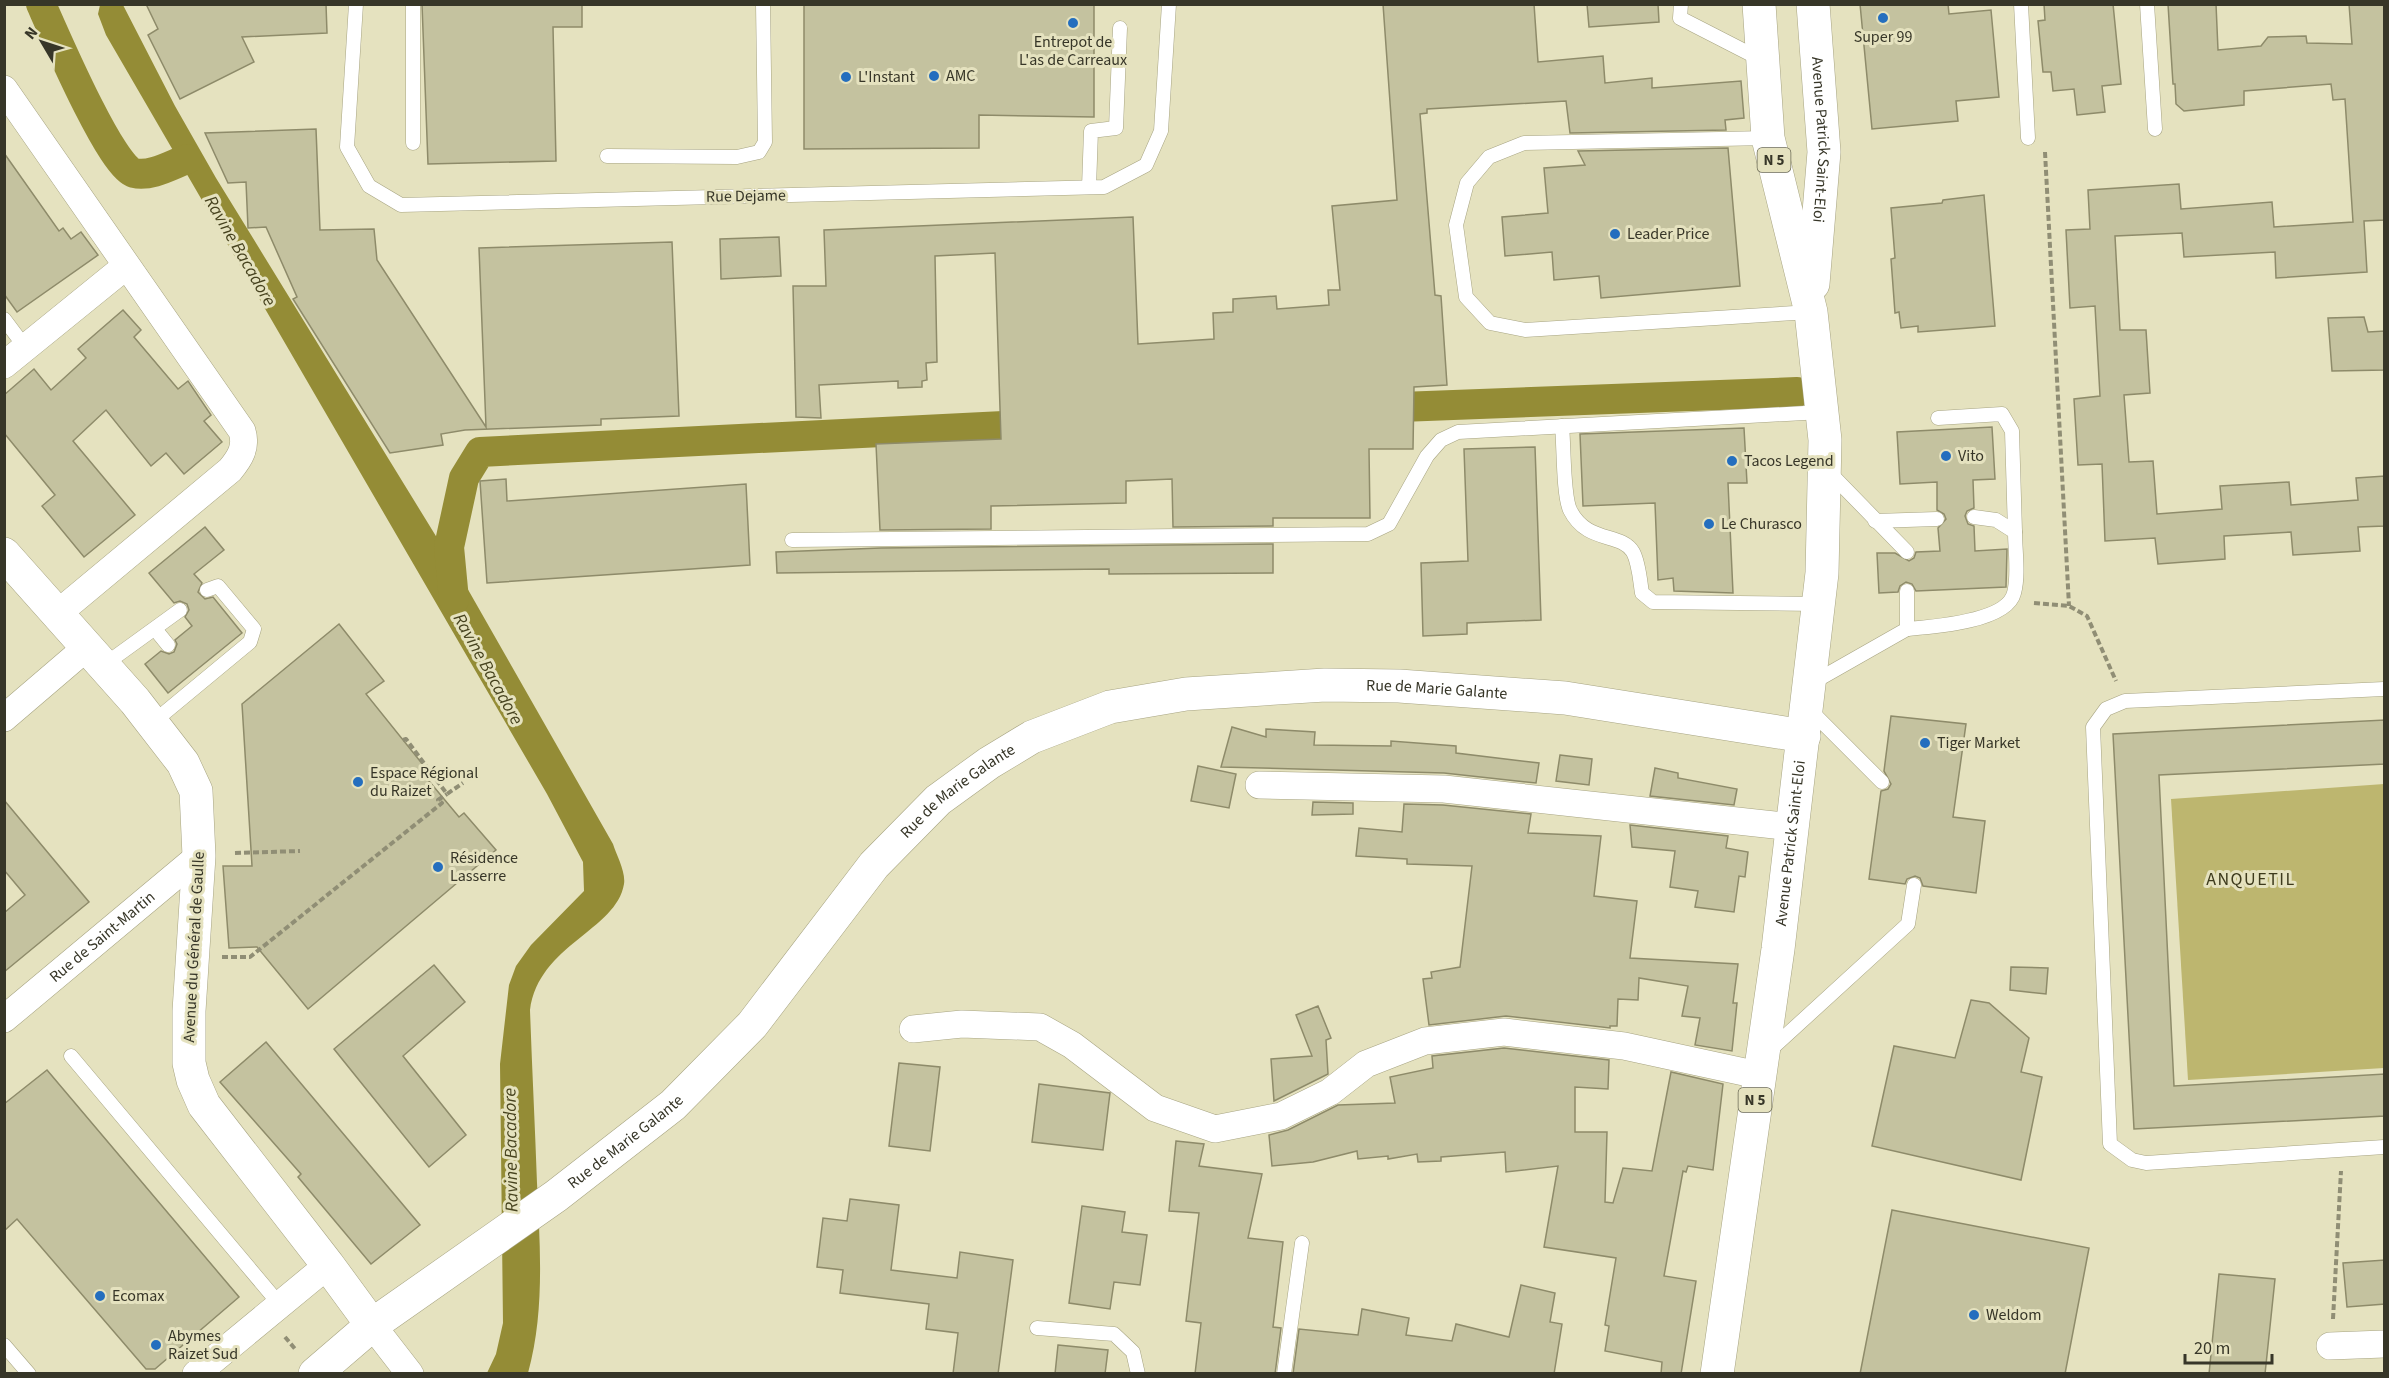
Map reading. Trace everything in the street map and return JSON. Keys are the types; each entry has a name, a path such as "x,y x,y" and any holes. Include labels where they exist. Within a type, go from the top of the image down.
{"main road":[{"name":"Avenue Patrick Saint-Eloi","path":"1717,1374 1807,709 1819,604 1824,467 1822,412 1811,312 1768,138 1759,4"},
{"name":"Avenue Patrick Saint-Eloi","path":"1811,312 1824,152 1813,4"},
{"name":"Avenue du Général de Gaulle","path":"4,554 96,656 183,763 196,791 199,856 192,957 189,1062 198,1093 204,1106 372,1325"},
{"name":"Rue de Marie Galante","path":"308,1366 372,1325 479,1247 556,1196 673,1105 752,1025 874,865 938,800 989,763 1032,737 1110,707 1186,693 1325,685 1399,686 1565,698 1807,709"}],"street":[{"path":"4,89 242,431 244,440 238,460 230,470 57,614"},
{"path":"4,365 126,266"},
{"path":"4,718 96,656"},
{"path":"1259,785 1444,789 1792,827"},
{"name":"Rue de Saint-Martin","path":"4,1019 199,856"},
{"path":"913,1029 962,1024 1040,1026 1072,1044 1155,1108 1215,1128 1281,1116 1330,1092 1366,1064 1425,1041 1504,1032 1624,1046 1760,1066"},
{"path":"196,1374 328,1265"},
{"name":"Avenue du Général de Gaulle","path":"372,1325 410,1374"},
{"path":"2330,1346 2385,1344"}],"lane":[{"name":"Rue Dejame","path":"356,4 347,147 369,186 401,205 1104,187 1146,165 1161,131 1169,4"},
{"path":"413,4 413,143"},
{"path":"607,156 737,157 759,152 765,142 763,4"},
{"path":"1681,4 1680,18 1760,58 1764,64"},
{"path":"2020,4 2028,138"},
{"path":"2147,4 2155,129"},
{"path":"1089,187 1090,130 1116,128 1120,28"},
{"path":"1768,138 1524,143 1489,157 1467,183 1456,225 1466,297 1490,322 1525,330 1811,312"},
{"path":"4,319 25,347"},
{"path":"792,540 1368,534 1389,524 1427,456 1441,441 1458,432 1822,412"},
{"path":"1882,782 1807,709 1907,629 1965,623 2005,605 2014,594 2012,431 2002,414 1938,418"},
{"path":"1562,426 1569,508 1589,533 1626,545 1634,553 1642,594 1653,602 1819,604"},
{"path":"1824,467 1907,552"},
{"path":"1974,517 1996,520 2015,532"},
{"path":"1875,521 1937,519"},
{"path":"151,723 195,679 250,642 254,629 218,586 207,590"},
{"path":"1907,591 1907,629"},
{"path":"96,656 154,629 180,610"},
{"path":"154,629 168,645"},
{"path":"2385,689 2125,701 2106,710 2093,727 2110,1144 2132,1160 2146,1163 2385,1148"},
{"path":"1760,1066 1908,924 1914,885"},
{"path":"71,1056 281,1306"},
{"path":"1284,1374 1302,1243"},
{"path":"1037,1328 1114,1334 1133,1352 1138,1374"},
{"path":"4,1345 29,1374"}],"path":[{"path":"2045,149 2069,606"},
{"path":"2005,605 2038,602 2069,606 2087,616 2125,701"},
{"path":"403,740 406,739 447,794"},
{"path":"192,957 250,957 442,803 438,800 464,783"},
{"path":"235,853 300,851"},
{"path":"2330,1346 2339,1242 2342,1150"},
{"path":"282,1333 308,1366"}],"shaded area":[{"path":"2384,784 2384,1068 2188,1080 2171,799"}],"water":[{"name":"Ravine Bacadore","path":"100,5 123,5 175,106 216,178 458,572 613,844 622,869 624,884 618,900 607,914 547,969 536,988 530,1010 540,1279 537,1326 528,1373 487,1373 496,1354 503,1323 500,1064 509,985 516,966 531,945 584,891 583,862 547,794 106,35 98,14"}],"building":[{"path":"146,4 326,4 327,33 242,37 254,62 180,99 148,35 158,29"},
{"path":"422,4 582,5 582,27 553,27 556,161 428,164"},
{"path":"804,4 1094,4 1094,117 979,115 979,148 804,149"},
{"path":"1383,4 1534,4 1538,62 1603,56 1605,83 1652,78 1652,88 1741,81 1744,118 1725,120 1726,130 1570,133 1566,101 1427,109 1427,113 1420,114 1435,295 1441,296 1447,385 1414,387 1413,449 1369,449 1370,518 1273,518 1273,526 1173,527 1172,479 1126,481 1126,503 991,506 991,529 880,530 876,444 1001,439 995,253 935,256 937,362 926,363 927,380 922,381 922,387 898,388 898,381 819,385 821,418 796,417 793,286 826,286 824,230 1133,217 1138,344 1214,339 1213,313 1233,312 1233,299 1276,296 1277,309 1329,305 1328,290 1340,290 1332,206 1397,200"},
{"path":"1587,4 1658,4 1659,22 1589,27"},
{"path":"1860,4 1948,4 1949,14 1991,10 1999,97 1956,101 1958,121 1872,129"},
{"path":"2044,4 2113,4 2121,84 2102,86 2105,112 2077,115 2074,89 2053,91 2051,72 2043,72 2038,21 2045,20"},
{"path":"2168,4 2216,4 2218,50 2261,46 2268,37 2306,36 2307,43 2352,44 2349,4 2385,4 2385,220 2364,221 2367,272 2276,278 2275,252 2184,257 2182,233 2115,236 2120,330 2146,330 2150,393 2124,395 2129,462 2153,461 2157,514 2222,509 2220,486 2289,482 2291,505 2358,500 2356,478 2385,476 2385,526 2358,527 2360,551 2293,555 2291,532 2224,536 2225,559 2158,564 2155,538 2105,541 2102,464 2078,465 2074,399 2100,396 2095,306 2070,308 2066,230 2090,229 2088,190 2179,184 2181,209 2272,202 2274,227 2353,222 2345,99 2333,100 2331,84 2244,91 2244,105 2184,111 2176,104 2175,84 2173,84"},
{"path":"316,129 320,230 374,229 377,260 486,427 479,248 672,242 679,416 601,419 601,425 465,430 441,434 443,445 390,453 293,299 297,297 266,227 248,228 246,182 228,183 205,133"},
{"name":"Leader Price","path":"1728,148 1740,286 1601,298 1599,276 1554,280 1552,252 1505,256 1502,217 1548,213 1544,168 1585,165 1578,151"},
{"path":"4,153 59,231 63,228 71,239 81,232 98,255 17,312 4,294"},
{"path":"1984,195 1995,326 1918,332 1918,326 1901,328 1899,312 1895,313 1891,259 1895,258 1891,208 1942,203 1943,200"},
{"path":"779,237 781,276 721,279 720,239"},
{"path":"123,310 141,330 134,337 178,389 188,381 211,415 204,421 222,442 184,474 166,453 151,466 106,410 73,441 135,515 84,557 42,506 55,495 4,433 4,395 34,369 51,390 86,358 78,349"},
{"path":"2364,317 2368,332 2385,331 2385,370 2332,371 2328,318"},
{"path":"1992,427 1995,479 1973,480 1974,508 1967,511 1965,516 1968,524 1974,526 1975,551 2007,549 2006,587 1916,591 1912,584 1906,582 1900,586 1898,592 1879,593 1877,553 1895,553 1909,561 1914,558 1916,552 1940,551 1938,528 1946,519 1944,514 1937,510 1937,482 1900,484 1897,432"},
{"path":"1744,428 1747,483 1728,483 1733,593 1674,591 1673,578 1658,580 1655,503 1583,506 1580,434"},
{"path":"1535,447 1541,620 1467,623 1467,634 1423,636 1421,563 1468,561 1464,449"},
{"path":"506,479 507,501 746,484 750,565 487,583 480,481"},
{"path":"205,527 224,550 194,574 202,583 198,592 205,599 213,597 242,633 168,693 145,664 161,651 169,654 174,652 177,644 175,640 192,626 185,617 189,610 187,604 180,601 174,603 149,573"},
{"path":"1273,544 1273,573 1109,574 1109,569 777,573 776,552 881,548"},
{"path":"339,624 384,681 366,694 428,771 424,775 459,817 464,813 496,850 308,1009 257,947 229,948 223,866 252,866 242,704"},
{"path":"1891,716 1966,724 1953,817 1985,821 1976,893 1923,886 1920,878 1915,876 1907,879 1905,884 1869,879 1881,791 1888,789 1891,784 1884,771"},
{"path":"2385,720 2385,764 2159,775 2174,1086 2385,1074 2385,1116 2134,1129 2113,734"},
{"path":"1232,727 1266,737 1266,729 1315,732 1314,745 1391,746 1391,741 1456,746 1456,753 1539,763 1536,783 1444,773 1221,767"},
{"path":"1560,755 1592,759 1589,785 1556,781"},
{"path":"1198,766 1236,774 1229,808 1191,801"},
{"path":"1655,768 1678,773 1678,778 1737,789 1734,805 1650,796"},
{"path":"4,800 89,902 4,972 4,913 25,895 4,870"},
{"path":"1313,802 1353,803 1353,814 1312,815"},
{"path":"1404,804 1443,805 1531,814 1528,833 1601,836 1594,896 1637,901 1630,958 1738,964 1733,1003 1737,1003 1732,1051 1695,1045 1700,1018 1682,1016 1688,986 1639,978 1638,1000 1618,999 1617,1026 1610,1026 1610,1028 1506,1016 1429,1025 1423,979 1432,978 1431,972 1460,967 1472,866 1407,864 1407,859 1356,856 1359,828 1402,832"},
{"path":"1630,825 1728,836 1726,848 1748,852 1745,877 1739,876 1734,912 1695,907 1698,891 1670,887 1675,851 1632,847"},
{"path":"434,965 465,1002 403,1056 466,1135 429,1167 334,1049"},
{"path":"2011,967 2048,968 2046,994 2010,990"},
{"path":"1971,1000 1989,1003 2029,1038 2021,1072 2042,1077 2021,1180 1872,1146 1894,1046 1955,1058"},
{"path":"1318,1006 1331,1038 1326,1040 1328,1074 1274,1101 1271,1059 1312,1056 1296,1015"},
{"path":"266,1042 420,1225 371,1264 298,1177 301,1174 220,1082"},
{"path":"1504,1048 1609,1060 1608,1089 1575,1087 1575,1132 1607,1132 1605,1202 1613,1203 1623,1168 1652,1171 1671,1072 1723,1084 1713,1170 1688,1166 1686,1172 1683,1171 1664,1276 1696,1281 1681,1374 1661,1374 1662,1362 1605,1351 1609,1326 1605,1325 1616,1258 1544,1247 1558,1166 1506,1172 1505,1152 1441,1157 1441,1161 1418,1162 1417,1154 1388,1159 1388,1156 1358,1159 1357,1151 1313,1162 1272,1166 1269,1135 1288,1130 1338,1105 1395,1103 1390,1077 1433,1068 1432,1056"},
{"path":"899,1063 940,1067 930,1151 889,1146"},
{"path":"47,1070 239,1297 155,1369 146,1369 17,1219 4,1231 4,1104"},
{"path":"1039,1084 1110,1093 1103,1150 1032,1142"},
{"path":"1176,1141 1204,1144 1199,1166 1262,1174 1248,1238 1283,1242 1273,1327 1281,1328 1275,1374 1195,1374 1201,1323 1186,1321 1199,1213 1169,1211"},
{"path":"850,1199 899,1205 891,1270 957,1278 960,1252 1013,1260 998,1374 953,1374 958,1333 926,1329 929,1304 840,1293 843,1270 817,1267 823,1218 847,1221"},
{"path":"1082,1206 1125,1212 1122,1232 1147,1235 1140,1285 1114,1282 1110,1309 1069,1303"},
{"name":"Weldom","path":"1892,1210 2089,1248 2065,1374 1860,1374"},
{"path":"2385,1260 2385,1304 2347,1307 2343,1263"},
{"path":"2219,1274 2275,1279 2265,1374 2209,1374"},
{"path":"1521,1285 1555,1293 1550,1322 1562,1324 1554,1374 1293,1374 1299,1329 1358,1335 1362,1309 1409,1318 1406,1335 1452,1341 1456,1324 1509,1337"},
{"path":"1058,1345 1108,1350 1105,1374 1055,1374"}],"waterway":[{"path":"41,4 83,96 111,148 124,165 134,173 141,174 161,170 187,159"},
{"path":"1374,408 1797,392"},
{"path":"454,600 449,547 464,478 480,452 1041,424"}],"place":[{"name":"Super 99","path":"1883,18"},
{"name":"Entrepot de L'as de Carreaux","path":"1073,23"},
{"name":"AMC","path":"934,76"},
{"name":"L'Instant","path":"846,77"},
{"name":"Leader Price","path":"1615,234"},
{"name":"Vito","path":"1946,456"},
{"name":"Tacos Legend","path":"1732,461"},
{"name":"Le Churasco","path":"1709,524"},
{"name":"Tiger Market","path":"1925,743"},
{"name":"Espace Régional du Raizet","path":"358,782"},
{"name":"Résidence Lasserre","path":"438,867"},
{"name":"Ecomax","path":"100,1296"},
{"name":"Weldom","path":"1974,1315"},
{"name":"Abymes Raizet Sud","path":"156,1345"}],"district":[{"name":"ANQUETIL","path":"2251,879"}]}
